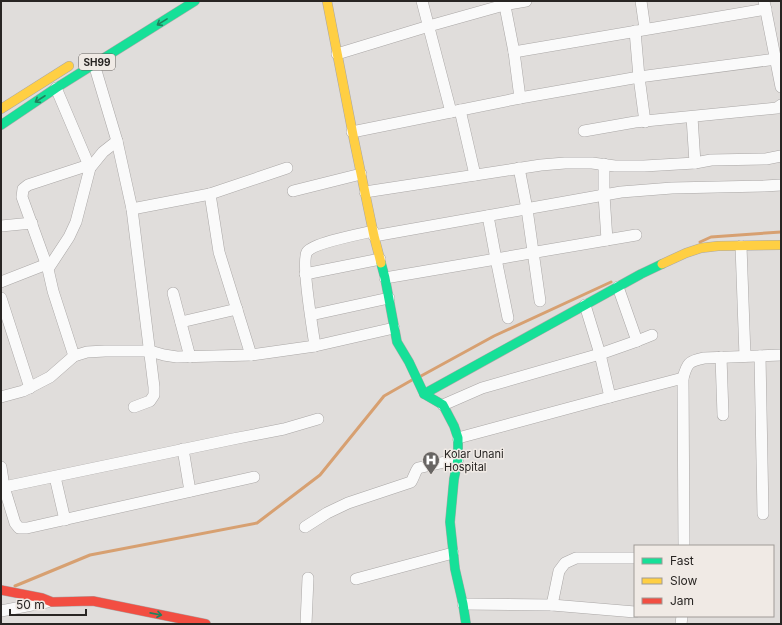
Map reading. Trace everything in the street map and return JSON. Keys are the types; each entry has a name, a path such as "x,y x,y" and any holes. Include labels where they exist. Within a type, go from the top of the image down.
{"street":[{"name":"SH99","path":"1,125 56,88 195,1"},
{"path":"327,1 352,132 385,278 397,342 409,362 423,391 443,405 454,426 458,438 458,458 454,479 450,522 455,569 466,624"},
{"path":"422,1 475,175"},
{"path":"337,54 504,3 526,1"},
{"path":"641,1 639,76 645,122"},
{"path":"504,3 514,52 520,98"},
{"path":"514,52 640,30 765,5 781,87"},
{"path":"352,132 639,76 776,59"},
{"name":"SH99","path":"1,109 74,63"},
{"path":"94,64 117,141 132,210 150,351 154,395 150,401 134,407"},
{"path":"56,88 90,166"},
{"path":"584,131 635,122 777,108 781,105"},
{"path":"692,117 695,163"},
{"path":"1,282 48,267 69,237 76,222 90,166 103,152 117,141"},
{"path":"365,192 541,164 592,163 615,166 644,166 695,163 711,160 766,159 781,156"},
{"path":"604,164 604,195 607,240"},
{"path":"74,356 53,291 48,267 22,197 23,189 28,185 90,166"},
{"path":"132,210 210,194 287,168"},
{"path":"519,168 527,209 540,301"},
{"path":"293,191 361,174"},
{"path":"315,346 305,274 305,256 307,251 313,247 343,238 488,216 621,192 672,188 781,185"},
{"path":"210,194 219,252 251,355"},
{"path":"488,216 508,318"},
{"path":"1,226 32,223"},
{"path":"385,278 636,235"},
{"path":"423,391 640,274 686,253 701,248 718,246 781,245"},
{"path":"741,246 745,356"},
{"path":"305,274 380,259"},
{"path":"618,287 638,341"},
{"path":"173,293 190,357"},
{"path":"1,298 30,388"},
{"path":"310,315 389,298"},
{"path":"584,305 600,354 610,397"},
{"path":"181,322 237,309"},
{"path":"1,397 30,388 50,377 74,356 87,352 150,351 177,357 251,355 315,346 394,328"},
{"path":"443,405 482,388 600,354 652,335"},
{"path":"684,545 683,378 686,366 694,360 721,357 781,355"},
{"path":"760,356 763,514"},
{"path":"721,357 723,415"},
{"path":"458,438 683,378"},
{"path":"4,488 183,449 284,429 318,419"},
{"path":"183,449 190,491"},
{"path":"305,527 327,513 348,503 411,482 418,468 458,458"},
{"path":"1,467 4,488 15,522 19,528 27,528 65,520 254,477"},
{"path":"54,477 65,520"},
{"path":"356,579 453,553"},
{"path":"552,605 559,571 565,563 576,558 634,558"},
{"path":"306,624 308,578"},
{"path":"1,590 47,600 77,602 93,601 206,624"},
{"path":"1,611 47,600"},
{"path":"77,602 96,611"},
{"path":"463,604 552,605 634,612"}],"waterway":[{"path":"700,242 711,237 781,232"},
{"path":"421,376 494,336 611,282"},
{"path":"15,586 90,555 257,523 320,475 384,396 412,380"}],"traffic: fast":[{"path":"1,125 56,88 195,1"},
{"path":"381,263 397,342 409,362 424,394 443,405 454,426 458,438 458,459 454,479 450,522 455,569 466,624"},
{"path":"424,394 641,274 662,264"}],"traffic: slow":[{"path":"327,1 354,140 381,263"},
{"path":"1,109 69,66"},
{"path":"662,264 701,248 718,246 781,245"}],"traffic: jam":[{"path":"1,590 42,598 52,602 93,601 206,624"}],"place":[{"name":"Kolar Unani Hospital","path":"431,475"}]}
